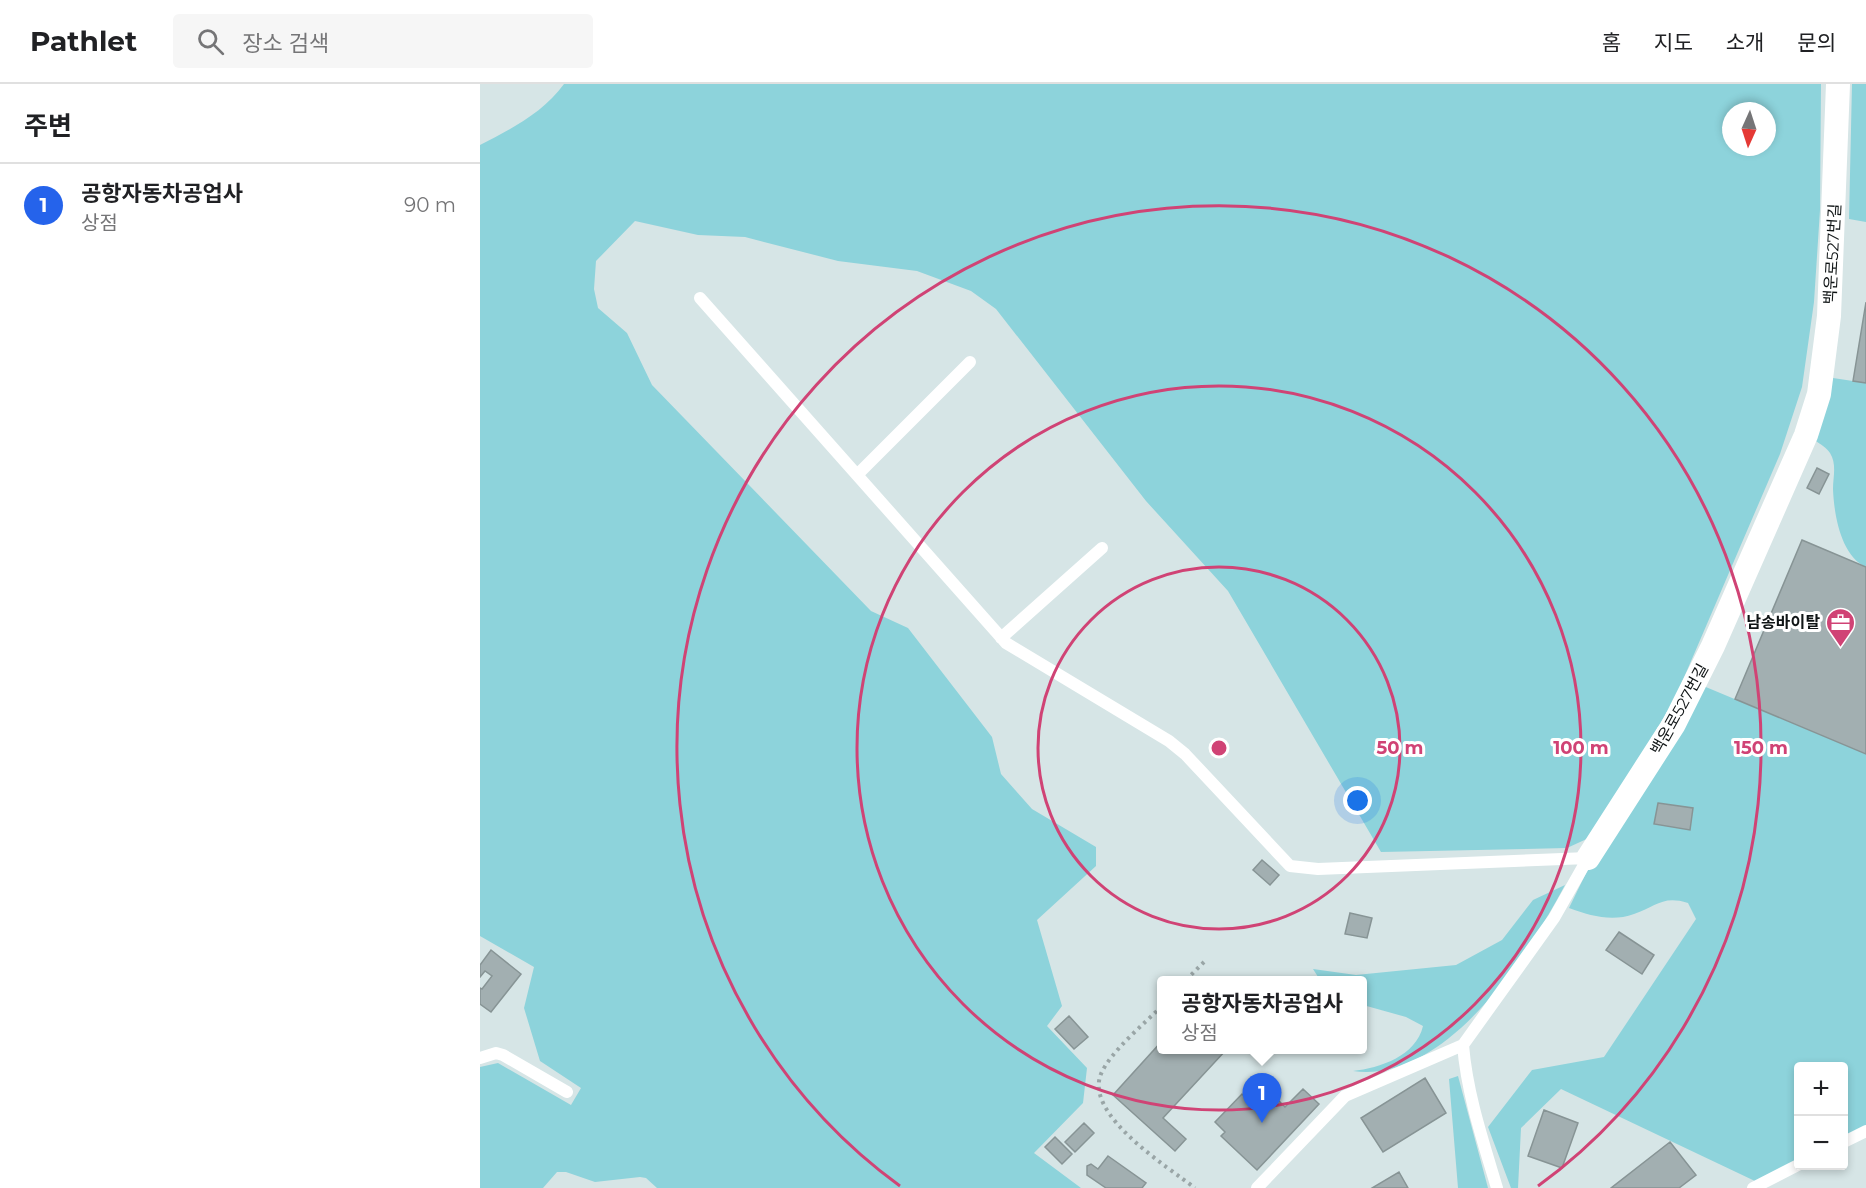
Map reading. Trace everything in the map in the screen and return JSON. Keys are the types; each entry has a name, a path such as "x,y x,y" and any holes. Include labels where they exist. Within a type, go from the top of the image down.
{"street":[{"name":"백운로527번길","path":"1588,858 1674,724 1713,646 1809,425 1819,394 1829,316 1838,84"}],"lane":[{"path":"700,298 1001,638 1017,652 1169,741 1185,754 1290,866 1318,870 1588,858"},
{"path":"857,475 970,362"},
{"path":"1001,638 1102,548"},
{"name":"백운로527번길","path":"1463,1045 1554,918 1588,858"},
{"path":"1257,1188 1345,1096 1463,1045 1465,1069 1474,1107 1497,1188"},
{"path":"480,1058 496,1053 503,1055 567,1092"},
{"path":"1848,1140 1866,1131"},
{"path":"1753,1188 1794,1167"}],"path":[{"path":"1191,976 1204,962"},
{"path":"1157,1010 1109,1061 1100,1076 1099,1090 1102,1103 1123,1131 1195,1188"}],"shaded area":[{"path":"564,84 1821,84 1820,210 1814,302 1802,387 1780,454 1667,717 1591,837 1567,848 1381,852 1228,591 1146,501 996,309 971,291 917,271 838,261 745,237 698,235 635,221 596,261 594,289 598,308 627,333 652,385 871,611 908,628 992,737 1001,774 1032,809 1096,847 1096,866 1037,920 1062,1006 1047,1026 1087,1068 1083,1103 1034,1153 1081,1188 657,1188 646,1178 640,1177 595,1182 566,1172 557,1172 543,1188 480,1188 480,1067 498,1063 571,1105 581,1088 540,1061 524,1008 534,967 480,936 480,145 526,119 546,104"},
{"path":"1852,84 1866,84 1866,222 1849,219"},
{"path":"1833,378 1866,383 1866,567 1850,554 1840,534 1834,499 1832,457 1829,451 1816,441"},
{"path":"1701,685 1866,754 1866,1129 1848,1138 1848,1062 1794,1062 1794,1164 1757,1182 1561,1089 1521,1128 1518,1188 1511,1188 1488,1127 1532,1070 1604,1057 1696,919 1688,903 1672,900 1618,918 1593,916 1569,908 1591,863","holes":["1658,803 1693,808 1690,830 1654,824"]},
{"path":"1565,885 1529,945 1480,1009 1451,1036 1420,1057 1387,1070 1353,1071 1396,1059 1413,1045 1423,1026 1406,1017 1367,1006 1367,976 1317,976 1313,969 1356,975 1456,965 1502,940 1533,900"},
{"path":"1458,1076 1488,1188 1458,1188 1449,1079"}],"building":[{"path":"1866,302 1866,383 1853,381"},
{"path":"1817,468 1829,474 1819,494 1807,488"},
{"path":"1802,540 1866,567 1866,754 1735,699"},
{"path":"1658,803 1693,808 1690,830 1654,824"},
{"path":"1262,860 1279,875 1270,885 1253,870"},
{"path":"1350,913 1372,918 1367,938 1345,934"},
{"path":"1619,932 1654,955 1642,974 1606,950"},
{"path":"491,950 521,974 491,1012 480,1004 480,988 482,989 492,976 485,971 480,977 480,965"},
{"path":"1069,1016 1088,1037 1074,1049 1055,1029"},
{"path":"1157,1047 1157,1054 1222,1054 1163,1118 1186,1139 1175,1151 1113,1095"},
{"path":"1425,1078 1446,1113 1383,1152 1361,1118"},
{"path":"1265,1087 1285,1107 1303,1089 1319,1104 1257,1170 1221,1136 1225,1132 1215,1122 1242,1094 1250,1102"},
{"path":"1544,1110 1578,1123 1562,1168 1528,1156"},
{"path":"1084,1123 1094,1133 1075,1152 1065,1142"},
{"path":"1055,1137 1072,1154 1062,1164 1045,1147"},
{"path":"1670,1142 1696,1175 1679,1188 1611,1188"},
{"path":"1108,1156 1146,1183 1142,1188 1106,1188 1087,1175 1087,1166 1091,1164 1098,1169"},
{"path":"1399,1172 1408,1188 1372,1188"}],"place":[{"name":"남송바이탈","path":"1841,648"},
{"name":"공항자동차공업사","path":"1262,1123"}]}
